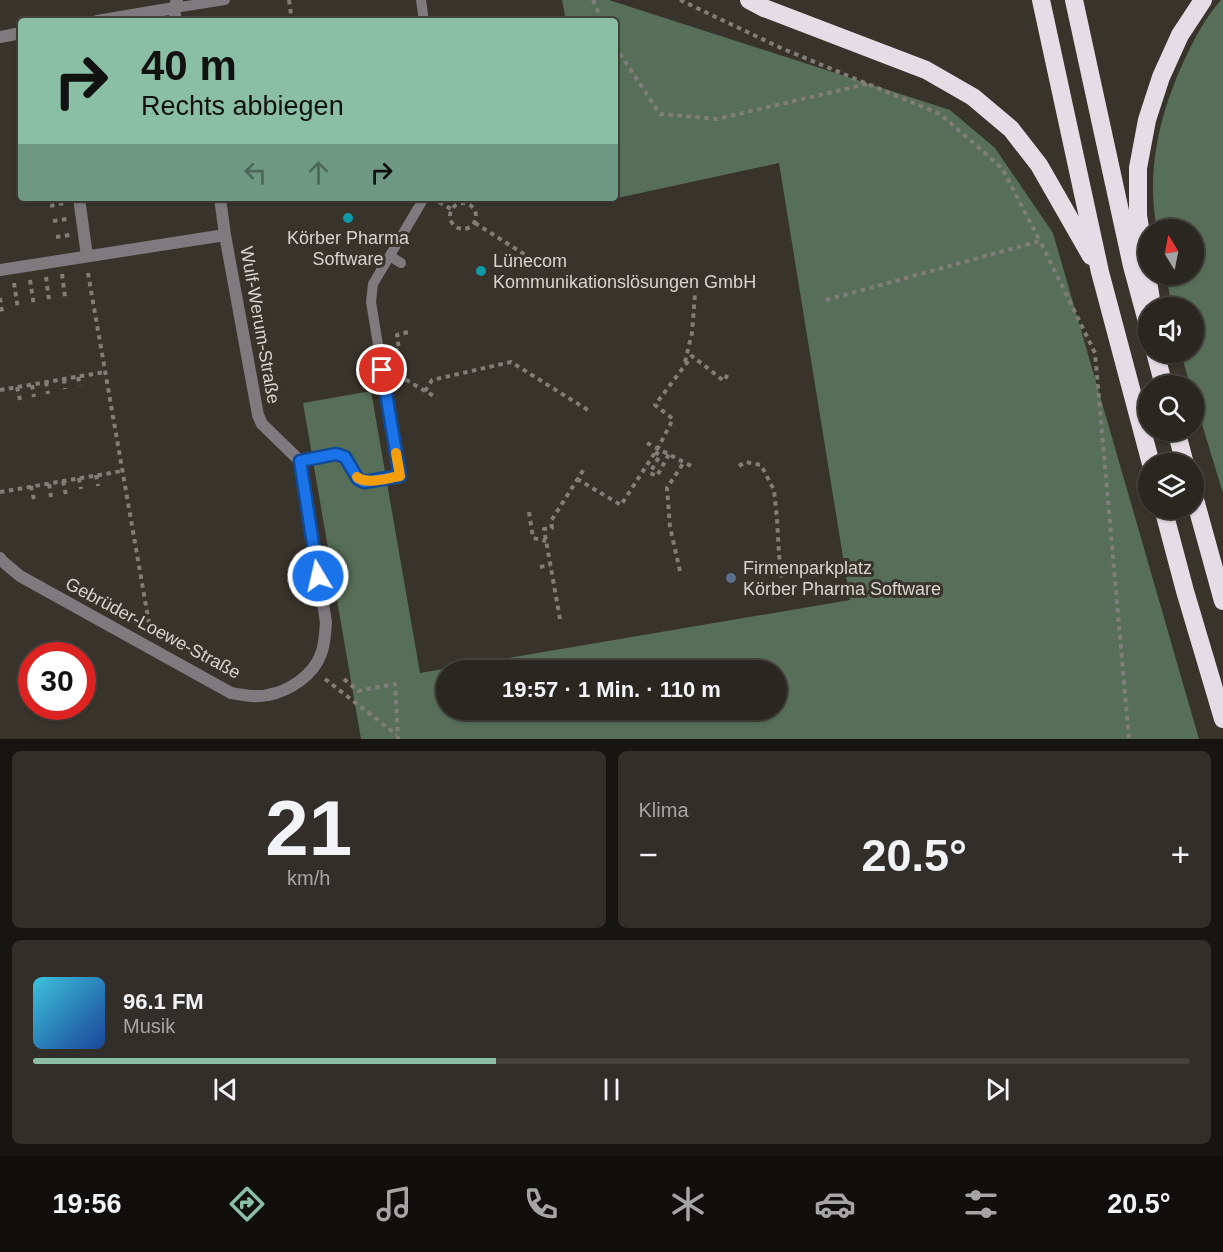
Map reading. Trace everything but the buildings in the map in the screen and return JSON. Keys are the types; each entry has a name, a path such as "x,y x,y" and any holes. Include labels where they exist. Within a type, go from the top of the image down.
{"highway":[{"path":"749,0 764,8 926,70 973,96 1011,129 1039,165 1100,272"},
{"path":"1041,0 1100,272 1148,453"},
{"path":"1074,0 1140,297"},
{"path":"1150,297 1138,215 1138,168 1147,120 1161,76 1180,35 1203,0"},
{"path":"1166,519 1223,719"},
{"path":"1200,519 1223,601"}],"street":[{"path":"119,18 176,10"},
{"path":"0,37 18,34"},
{"path":"79,201 87,256"},
{"name":"Wulf-Werum-Straße","path":"220,201 258,416 262,424 300,461"},
{"path":"6,269 225,235"},
{"name":"Gebrüder-Loewe-Straße","path":"0,558 20,576 231,693 267,696 285,690 302,680 321,656 324,642 326,622 300,461"}],"lane":[{"path":"176,10 225,0"},
{"path":"421,0 424,18"},
{"path":"380,357 371,302 373,284 422,201"},
{"path":"390,256 401,263"},
{"path":"300,461 336,454 345,457 358,479 364,482 400,476 386,370"}],"path":[{"path":"289,0 292,18"},
{"path":"593,0 601,18"},
{"path":"680,0 781,48 940,114 1002,168 1095,353 1129,739"},
{"path":"618,51 660,114 717,119 867,84"},
{"path":"438,201 451,209"},
{"path":"460,203 470,204 476,213 475,223 466,229 456,228 449,219 451,209 460,203"},
{"path":"475,223 527,256"},
{"path":"826,300 1040,241"},
{"path":"87,256 87,268 154,650"},
{"path":"44,263 49,300"},
{"path":"28,265 34,306"},
{"path":"6,269 18,309"},
{"path":"684,364 692,333 696,281 692,275"},
{"path":"0,298 2,312"},
{"path":"577,479 621,505 657,450 673,419 655,405 684,364 692,356 724,381 729,372"},
{"path":"425,391 432,380 511,362 591,411"},
{"path":"386,370 437,398"},
{"path":"0,390 105,372"},
{"path":"78,377 80,386"},
{"path":"64,379 65,389"},
{"path":"46,382 48,394"},
{"path":"32,385 34,397"},
{"path":"17,387 20,399"},
{"path":"647,443 695,468"},
{"path":"657,450 660,455 650,473 657,476 669,454"},
{"path":"680,571 670,527 667,488 684,462"},
{"path":"739,466 746,462 761,465 776,489 782,579"},
{"path":"560,620 544,529 552,528 551,521 584,469"},
{"path":"0,492 122,471"},
{"path":"96,475 98,486"},
{"path":"80,478 81,489"},
{"path":"63,481 66,495"},
{"path":"49,484 51,497"},
{"path":"32,486 34,500"},
{"path":"528,512 533,538 546,541"},
{"path":"540,567 550,565"},
{"path":"312,670 398,737"},
{"path":"344,679 358,691 395,684 398,737"}],"green space":[{"path":"562,0 609,0 950,110 995,148 1053,233 1199,739 361,739 303,403 371,391 420,673 436,670 436,720 787,720 787,660 497,660 850,600 779,163 618,198 618,18 565,18"},
{"path":"1223,0 1223,493 1204,431 1204,375 1187,375 1184,363 1204,363 1204,297 1170,297 1168,285 1204,285 1204,219 1156,219 1153,186 1157,144 1167,103 1187,55 1210,14"}],"slow traffic":[{"path":"357,477 364,482 400,476 396,453"}],"place":[{"name":"Körber Pharma Software","path":"348,218"},
{"name":"Lünecom Kommunikationslösungen GmbH","path":"481,271"},
{"name":"Firmenparkplatz Körber Pharma Software","path":"731,578"}],"route":[{"path":"318,576 300,461 336,454 345,457 358,479 364,482 400,476 382,370"}]}
